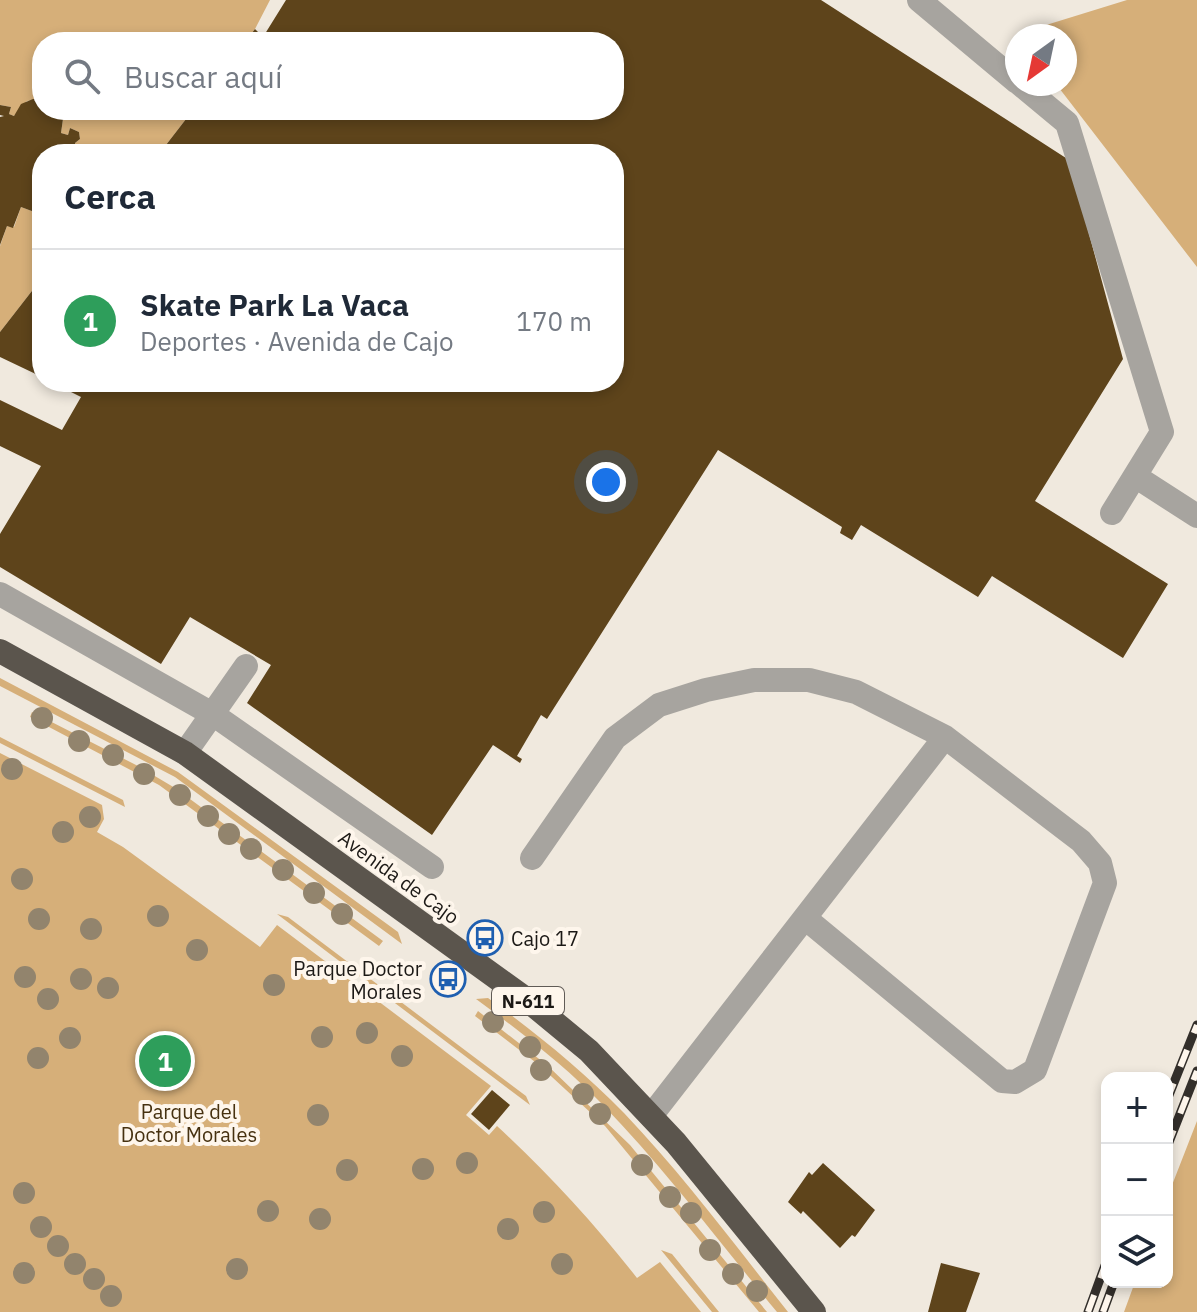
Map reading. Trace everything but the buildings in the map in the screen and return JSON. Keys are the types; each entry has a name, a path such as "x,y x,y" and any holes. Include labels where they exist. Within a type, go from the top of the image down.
{"highway":[{"name":"Avenida de Cajo","path":"0,651 185,753 526,999 589,1051 651,1116 814,1312"}],"lane":[{"path":"919,0 1005,72"},
{"path":"1034,96 1067,123 1162,432 1112,513"},
{"path":"1135,476 1197,516"},
{"path":"0,594 214,715 432,867"},
{"path":"185,753 246,666"},
{"path":"532,858 615,738 659,705 706,690 754,680 809,680 856,692 945,737 1081,841 1100,863 1105,883 1035,1070 1015,1082 1002,1081 805,918"},
{"path":"651,1116 945,737"}],"green space":[{"path":"0,0 270,0 253,32 32,32 32,100 27,101 14,116 9,114 11,107 0,105"},
{"path":"1127,0 1197,0 1197,267 1065,96 1077,96 1077,24 1049,24"},
{"path":"63,120 185,120 167,144 75,144 80,139 79,132 70,128 68,135 61,133"},
{"path":"21,207 32,211 32,291 0,332 0,246 7,226 14,227"},
{"path":"0,678 178,772 398,932 402,944 175,777 0,686"},
{"path":"32,712 175,788 383,941 379,946 159,785 30,717"},
{"path":"0,737 123,800 125,807 0,743"},
{"name":"Parque del Doctor Morales","path":"0,753 102,805 104,819 97,832 123,847 260,947 277,925 491,1086 466,1115 489,1135 497,1126 516,1144 570,1199 637,1278 660,1262 701,1312 0,1312"},
{"path":"277,914 288,917 526,1096 530,1105"},
{"path":"488,998 558,1052 624,1113 688,1186 788,1312 777,1312 671,1181 603,1105 542,1050 476,999"},
{"path":"478,1011 548,1066 630,1145 767,1312 759,1312 605,1126 539,1065 475,1016"},
{"path":"1197,1121 1197,1312 1124,1312 1133,1288 1173,1288 1173,1183"},
{"path":"661,1250 672,1254 719,1312 712,1312"}],"railway":[{"path":"1173,1085 1197,1025"},
{"path":"1168,1144 1197,1071"},
{"path":"1088,1312 1101,1276"},
{"path":"1103,1312 1112,1288"}],"place":[{"name":"Cajo 17","path":"485,938"},
{"name":"Parque Doctor Morales","path":"448,979"},
{"name":"Skate Park La Vaca","path":"165,1061"}]}
